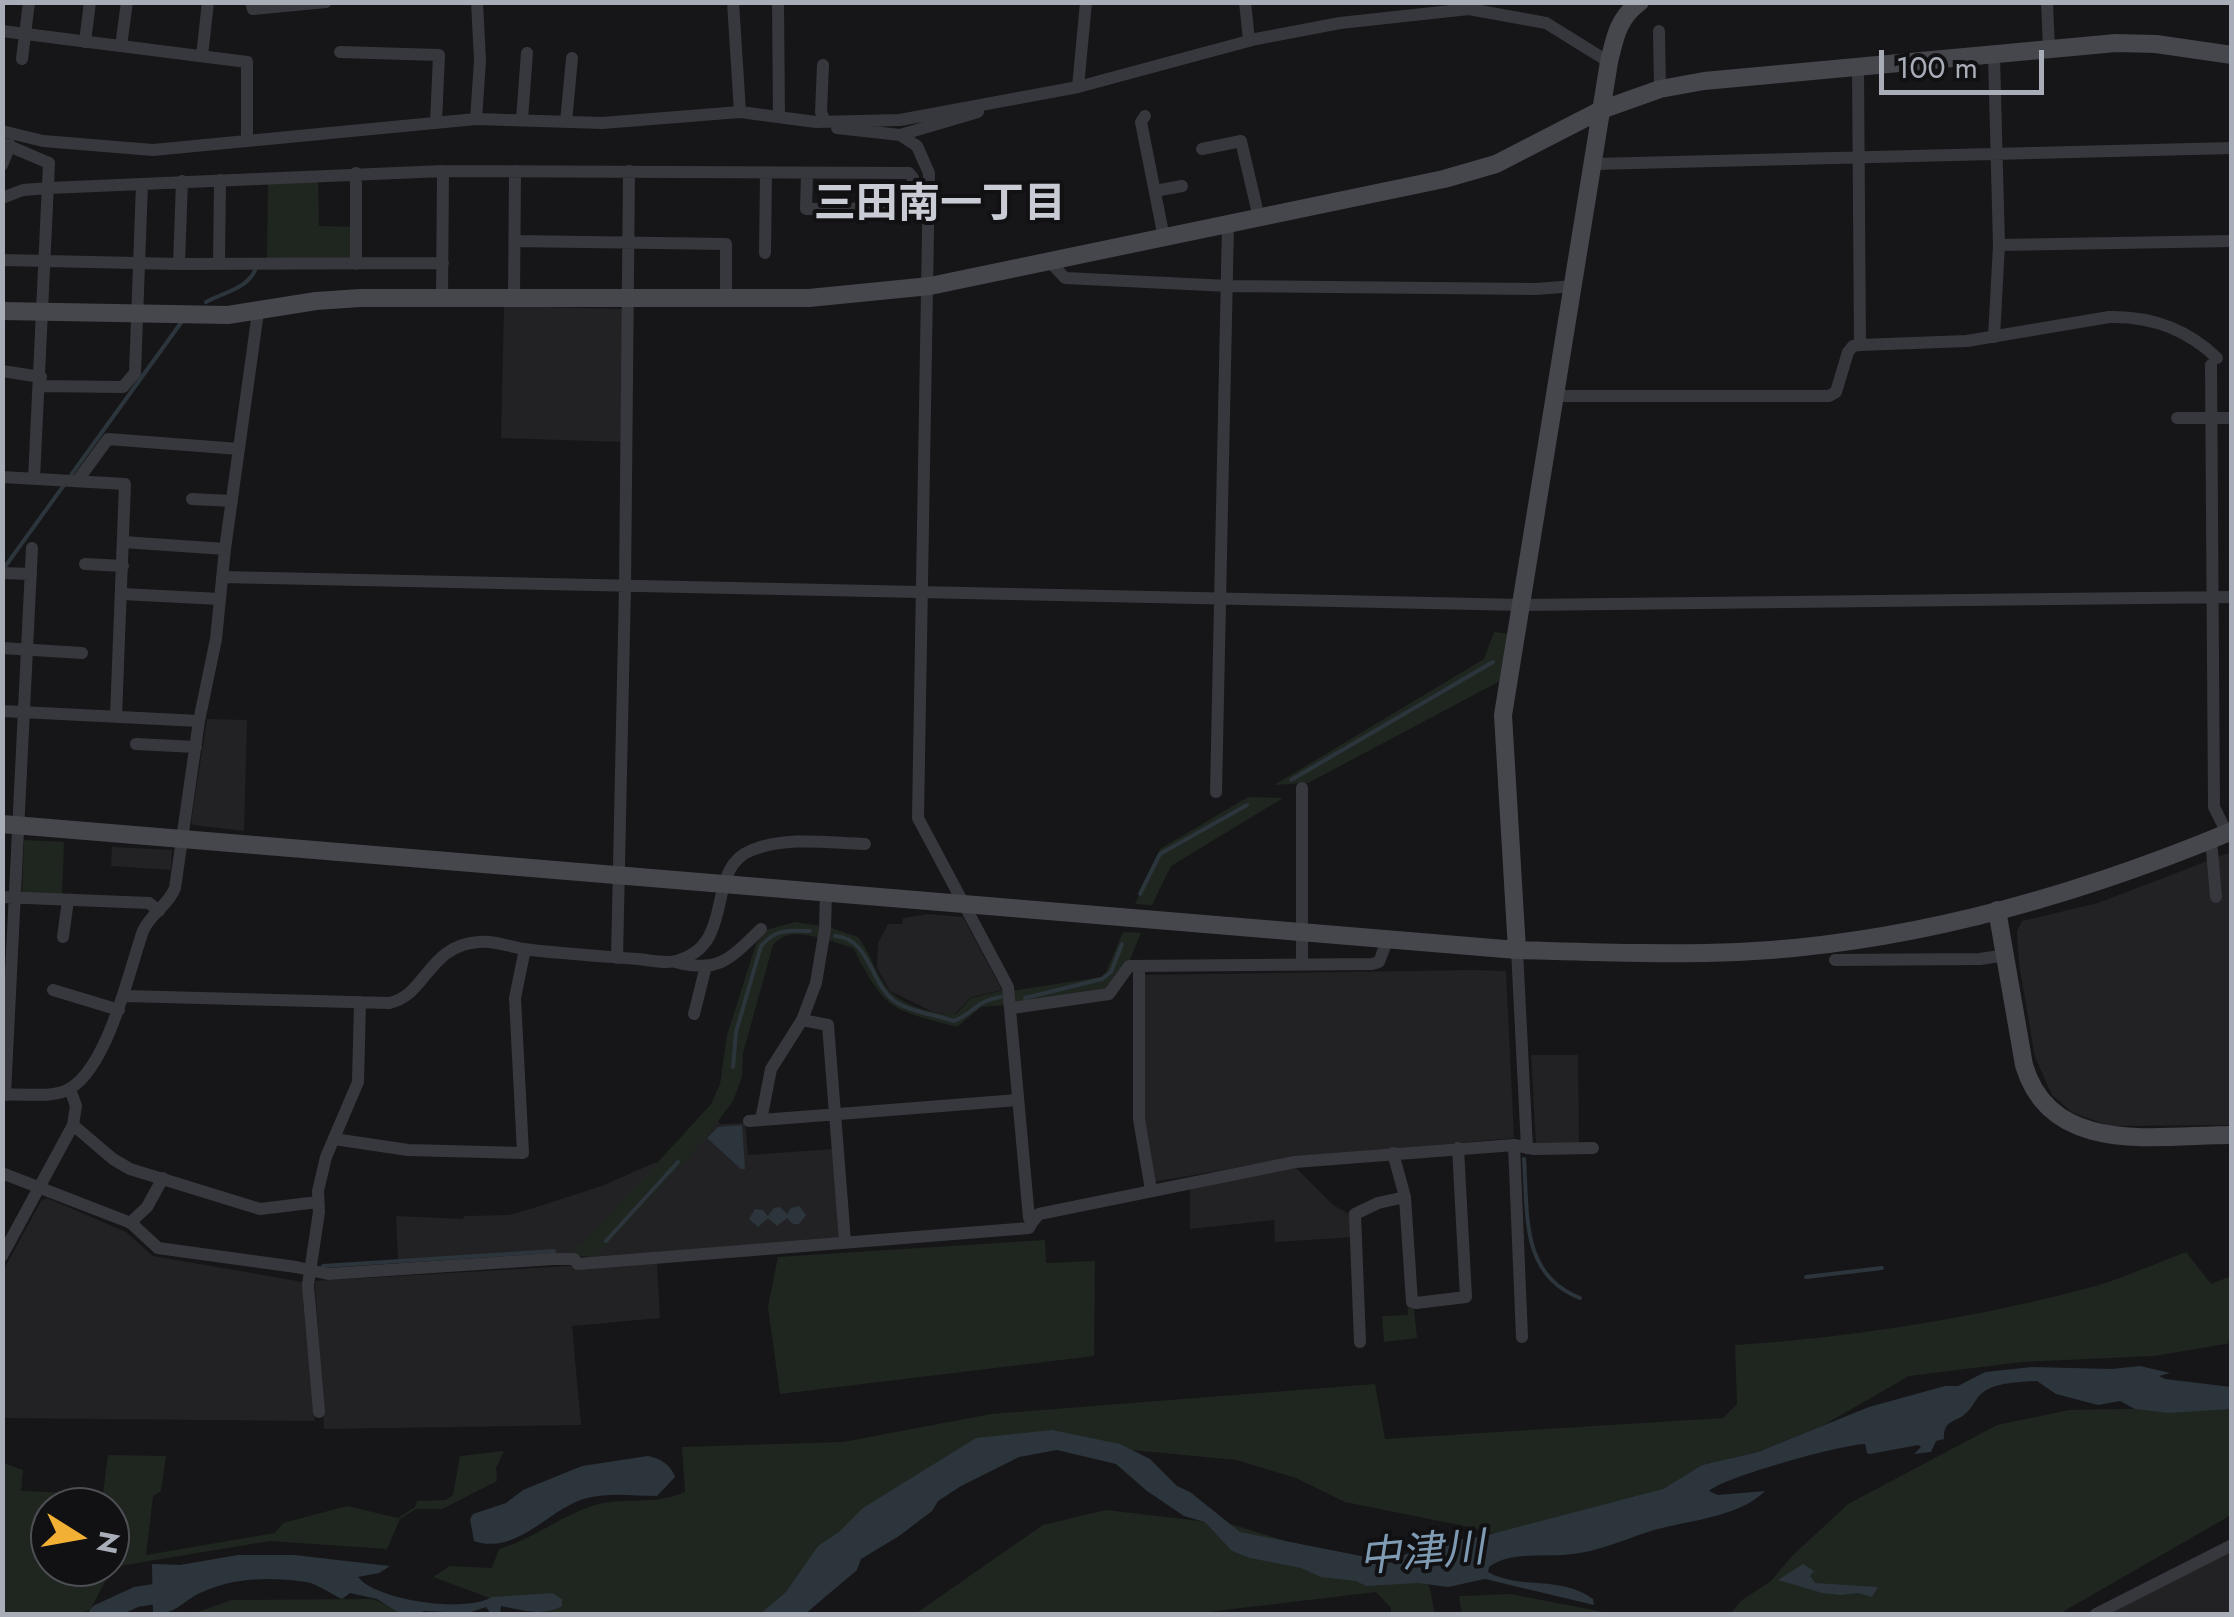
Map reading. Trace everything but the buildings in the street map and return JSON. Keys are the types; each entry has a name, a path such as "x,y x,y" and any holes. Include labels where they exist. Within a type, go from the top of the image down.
{"street":[{"path":"22,59 29,2"},
{"path":"85,42 90,2"},
{"path":"121,46 127,2"},
{"path":"202,56 208,2"},
{"path":"251,2 253,10 265,10 326,2"},
{"path":"476,2 480,61 476,119"},
{"path":"733,2 740,112"},
{"path":"778,2 780,117"},
{"path":"1078,88 1086,2"},
{"path":"1245,2 1248,40"},
{"path":"1522,1338 1517,950 1502,732 1609,62 1617,28 1628,11 1640,2"},
{"path":"2047,2 2048,49"},
{"path":"2,131 43,141 129,150 476,119 602,123 740,112 820,122 900,120 1078,88 1248,40 1433,7 1470,9 1546,23 1609,62"},
{"path":"2,31 247,62 247,141"},
{"path":"1659,31 1660,89"},
{"path":"2,311 228,315 334,299 809,298 930,286 1444,179 1496,164 1601,110 1660,89 2048,49 2146,43 2232,55"},
{"path":"340,52 439,55 436,123"},
{"path":"1994,56 1999,245 1994,337"},
{"path":"522,120 525,58"},
{"path":"566,122 572,58"},
{"path":"820,122 822,65"},
{"path":"1858,68 1860,345"},
{"path":"820,122 846,130 900,135 987,109 992,102"},
{"path":"1144,116 1164,238"},
{"path":"900,135 917,146 929,173 918,818 1008,988 1029,1218 1033,1221"},
{"path":"1202,149 1241,140 1259,218"},
{"path":"2,165 6,144 49,163 34,479"},
{"path":"1594,164 2232,148"},
{"path":"514,298 515,171"},
{"path":"616,958 629,171"},
{"path":"442,298 443,172"},
{"path":"765,254 766,173"},
{"path":"2,198 23,190 49,188 356,174 909,173 913,178 913,208"},
{"path":"356,174 356,264"},
{"path":"807,174 806,209 929,208"},
{"path":"220,180 220,264"},
{"path":"179,264 182,181"},
{"path":"2,371 41,381 124,387 134,372 142,184"},
{"path":"1155,192 1182,186"},
{"path":"1216,792 1228,224"},
{"path":"515,241 726,244 726,299"},
{"path":"1999,245 2232,241"},
{"path":"2,260 140,264 442,263"},
{"path":"1050,263 1065,278 1228,286 1536,290 1574,286"},
{"path":"32,548 26,712 10,824 18,848 10,898 4,1095 60,1093 86,1073 122,1003 145,926 170,901 175,888 199,721 216,639 258,312"},
{"path":"1557,396 1834,395 1853,346 1994,337 2109,317 2130,316 2184,330 2214,362 2214,806 2225,834 2216,897"},
{"path":"2177,418 2232,418"},
{"path":"78,480 108,440 190,451 239,450"},
{"path":"2,477 125,484 116,716"},
{"path":"192,499 232,501"},
{"path":"123,542 225,549"},
{"path":"86,564 123,566"},
{"path":"2,573 31,574"},
{"path":"222,576 1522,605 2232,598"},
{"path":"122,594 220,599"},
{"path":"2,648 82,653"},
{"path":"2,711 199,721"},
{"path":"136,744 196,748"},
{"path":"174,766 193,767"},
{"path":"1302,788 1302,964"},
{"path":"10,824 1517,950 1646,954 1759,950 1943,924 2096,882 2225,834"},
{"path":"675,962 708,940 715,929 731,864 750,850 785,841 866,844"},
{"path":"2,848 18,848"},
{"path":"826,893 816,983 802,1020 771,1069 755,1121 1018,1100"},
{"path":"10,898 148,903 159,911"},
{"path":"63,937 68,900"},
{"path":"1997,910 2028,1080 2047,1107 2063,1121 2106,1135 2232,1134"},
{"path":"53,990 122,1003 400,1001 438,959 465,944 482,941 525,949 716,966 731,958 761,929"},
{"path":"1012,1008 1109,994 1129,966 1372,964 1379,962 1388,938"},
{"path":"334,1139 408,1150 523,1153 514,998 525,949"},
{"path":"1835,960 1980,960 2006,954"},
{"path":"694,1014 706,966"},
{"path":"1139,966 1139,1119 1151,1190"},
{"path":"319,1412 309,1269 326,1157 358,1082 360,1002"},
{"path":"802,1020 828,1025 845,1240"},
{"path":"2,1256 73,1125 76,1106 70,1089"},
{"path":"73,1125 130,1169 260,1209 318,1202"},
{"path":"2,1173 130,1223 158,1248 328,1274 553,1259 574,1259 578,1264 1029,1228 1038,1214 1295,1162 1458,1148 1593,1148"},
{"path":"1393,1153 1405,1197 1412,1302 1466,1297 1458,1148"},
{"path":"130,1223 147,1207 163,1178"},
{"path":"1360,1342 1364,1321 1355,1214 1378,1203 1405,1197"},
{"path":"2096,1614 2232,1545"}],"shaded area":[{"path":"318,180 319,226 353,227 354,257 267,260 268,182"},
{"path":"504,306 624,309 622,442 501,438"},
{"path":"1494,632 1511,634 1502,680 1308,783 1274,785 1484,659"},
{"path":"207,719 247,720 244,831 191,822"},
{"path":"1248,797 1283,798 1171,866 1152,905 1135,904 1160,849"},
{"path":"24,840 64,842 62,896 22,892"},
{"path":"112,847 172,850 171,870 111,866"},
{"path":"2231,852 2231,1125 2110,1126 2073,1113 2052,1095 2035,1057 2019,964 2017,931 2022,921 2098,903"},
{"path":"929,914 963,917 1002,990 971,997 955,1014 933,1012 890,991 877,968 878,943 888,924 902,924 903,918"},
{"path":"795,922 822,926 820,938 789,935 773,945 733,1101 703,1141 595,1257 572,1256 577,1245 584,1243 711,1104 720,1084 727,1035 756,944 766,930"},
{"path":"829,927 858,937 887,988 909,1004 956,1014 971,998 1004,990 1007,1005 981,1007 957,1027 903,1011 874,985 853,948 828,940"},
{"path":"1123,932 1141,933 1129,962 1107,989 1013,1007 1011,991 1101,977"},
{"path":"1506,971 1514,1138 1293,1158 1153,1182 1142,1104 1140,978"},
{"path":"1531,1055 1578,1055 1579,1143 1536,1145"},
{"path":"715,1113 720,1124 745,1123 748,1155 834,1149 841,1233 838,1238 591,1257 565,1253 398,1260 396,1216 463,1219 509,1215 537,1207 654,1163 672,1161"},
{"path":"1295,1167 1333,1205 1351,1215 1355,1237 1275,1242 1274,1220 1190,1229 1190,1186"},
{"path":"47,1198 126,1232 153,1256 303,1282 315,1421 3,1418 3,1271 41,1201"},
{"path":"1045,1240 1046,1263 1095,1261 1094,1356 780,1394 768,1307 778,1257"},
{"path":"2186,1252 2211,1284 2231,1276 2231,1343 2154,1356 2022,1362 1909,1376 1822,1426 1758,1452 1702,1465 1546,1548 1469,1527 1345,1502 1296,1478 1236,1460 1007,1438 773,1613 569,1614 517,1608 433,1577 450,1566 492,1568 499,1549 592,1506 661,1499 685,1492 682,1447 843,1442 991,1414 1375,1384 1385,1439 1723,1418 1737,1404 1735,1345 1872,1331 1965,1316 2099,1285"},
{"path":"653,1261 657,1265 660,1318 572,1326 581,1425 324,1429 315,1281"},
{"path":"1408,1308 1414,1308 1417,1338 1384,1342 1382,1316 1408,1315"},
{"path":"2231,1407 2231,1515 2059,1614 1730,1614 1742,1600 1771,1581 1848,1504 1997,1425 2069,1410"},
{"path":"504,1451 496,1468 497,1481 442,1509 416,1509 400,1519 387,1549 270,1541 130,1564 130,1487 104,1487 108,1455 166,1456 161,1491 153,1496 146,1555 275,1533 283,1523 347,1506 398,1518 415,1507 417,1501 446,1500 453,1495 460,1456"},
{"path":"3,1463 23,1470 21,1491 30,1491 30,1587 102,1587 90,1610 77,1614 3,1614"},
{"path":"1106,1510 1234,1525 1429,1585 1435,1614 1391,1614 1391,1608 1376,1592 1191,1614 915,1614 1043,1525"},
{"path":"2231,1551 2231,1614 2104,1614"},
{"path":"1510,1594 1614,1614 1462,1614 1459,1596"},
{"path":"372,1599 412,1614 192,1614 232,1600"}],"water":[{"path":"742,1125 745,1169 707,1138 718,1127"},
{"path":"799,1206 806,1215 799,1224 787,1218 777,1226 768,1218 758,1227 749,1219 755,1209 768,1216 774,1208 780,1207 787,1214"},
{"path":"2140,1366 2170,1373 2159,1376 2165,1379 2231,1387 2231,1409 2169,1413 2135,1409 2120,1401 2098,1405 2056,1394 2037,1381 2000,1385 1986,1390 1968,1411 1948,1425 1944,1439 1936,1441 1931,1452 1914,1454 1921,1447 1918,1445 1870,1454 1865,1444 1809,1456 1758,1470 1709,1491 1718,1495 1765,1491 1740,1508 1592,1550 1519,1556 1489,1567 1488,1572 1500,1577 1568,1587 1593,1599 1594,1605 1485,1579 1448,1587 1418,1583 1366,1586 1250,1558 1232,1551 1205,1522 1184,1516 1116,1464 1057,1450 1019,1457 961,1486 899,1536 861,1559 857,1570 805,1614 760,1614 786,1592 818,1546 863,1508 976,1438 1052,1430 1120,1444 1150,1459 1177,1486 1240,1532 1366,1557 1401,1556 1439,1542 1480,1537 1663,1489 1702,1465 1758,1452 1869,1407 1958,1386 1985,1372 2032,1367"},
{"path":"648,1456 664,1463 675,1477 657,1496 587,1498 505,1542 474,1541 470,1519 473,1514 506,1503 523,1490 582,1466"},
{"path":"238,1555 294,1555 390,1566 379,1573 358,1577 383,1592 422,1602 463,1604 492,1597 552,1593 562,1599 562,1606 540,1612 501,1606 500,1614 491,1614 486,1607 468,1613 401,1614 377,1599 350,1593 342,1599 311,1583 266,1579 213,1588 172,1610 153,1614 152,1564 180,1565"},
{"path":"1803,1564 1814,1571 1810,1576 1815,1583 1878,1587 1872,1597 1858,1593 1841,1595 1778,1580"}],"waterway":[{"path":"206,302 241,285 256,268"},
{"path":"71,475 183,320"},
{"path":"4,568 64,485"},
{"path":"1291,780 1493,662"},
{"path":"1140,894 1160,854 1247,805"},
{"path":"733,1067 736,1032 761,946 783,932 810,931"},
{"path":"835,936 855,944 885,992 906,1007 954,1021 986,1001 1001,997"},
{"path":"1025,998 1102,979 1111,972 1122,944"},
{"path":"1524,1159 1528,1221 1537,1258 1561,1288 1580,1298"},
{"path":"606,1241 678,1162"},
{"path":"323,1266 554,1251"},
{"path":"1806,1277 1882,1268"},
{"name":"中津川","path":"99,1614 136,1597 180,1590"}],"district":[{"name":"三田南一丁目","path":"940,207"}]}
